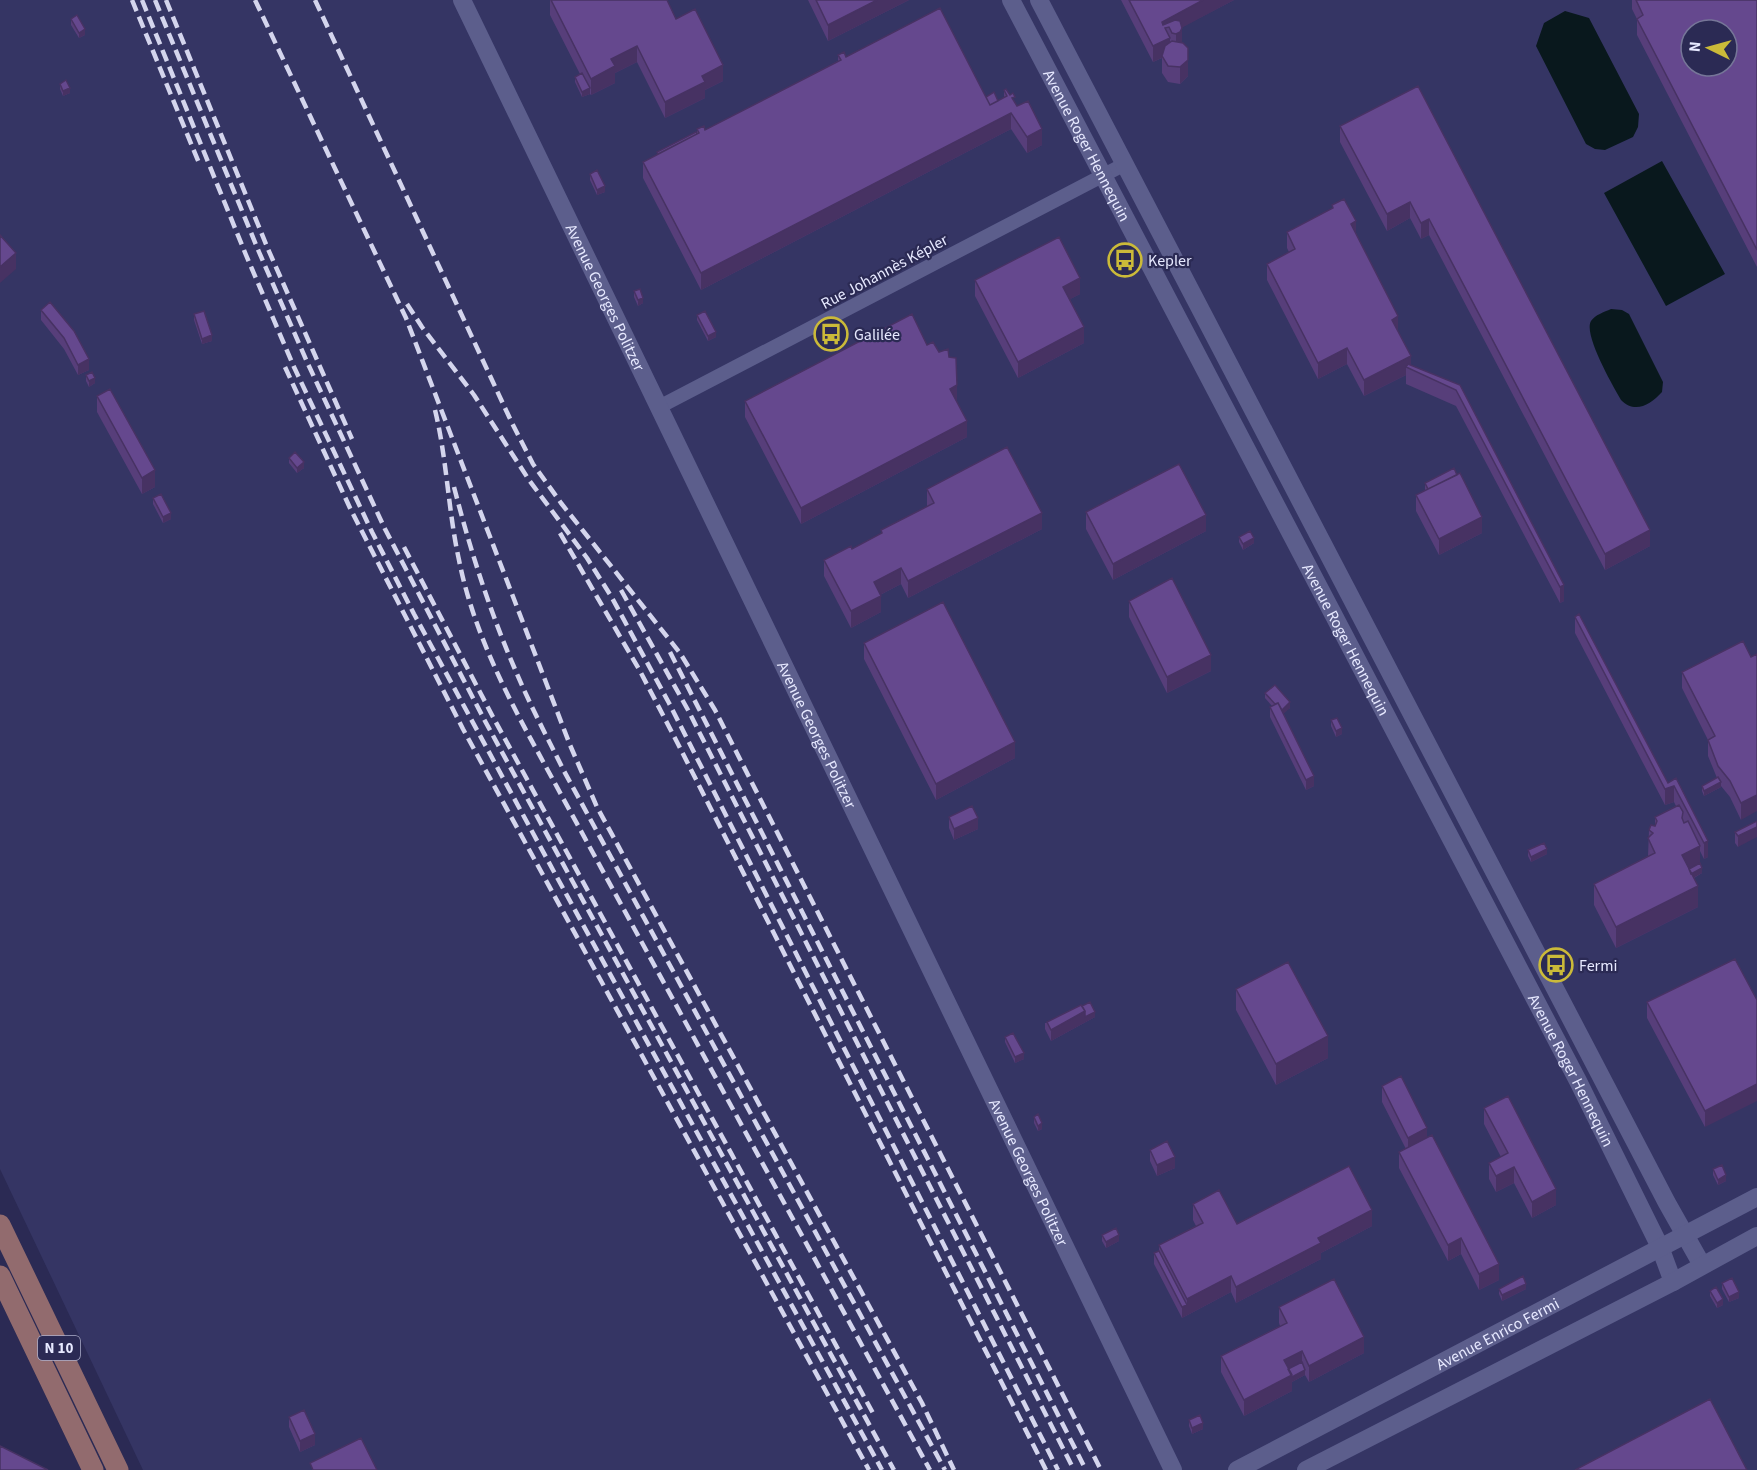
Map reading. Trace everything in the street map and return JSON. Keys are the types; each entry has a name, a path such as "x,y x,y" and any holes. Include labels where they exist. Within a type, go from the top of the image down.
{"main road":[{"name":"N 10","path":"0,1225 118,1470"},
{"name":"N 10","path":"0,1276 93,1470"}],"street":[{"name":"Avenue Georges Politzer","path":"462,0 1173,1470"},
{"name":"Avenue Roger Hennequin","path":"1011,0 1578,1081 1660,1247 1673,1282"},
{"name":"Avenue Roger Hennequin","path":"1039,0 1684,1235 1702,1265"},
{"name":"Rue Johannès Képler","path":"659,407 1125,164"},
{"name":"Avenue Enrico Fermi","path":"1237,1470 1757,1197"},
{"name":"Avenue Enrico Fermi","path":"1306,1470 1673,1282 1757,1236"}],"shaded area":[{"path":"0,0 1757,0 1757,1470 143,1470 0,1169"},
{"path":"1565,11 1589,18 1639,114 1638,127 1633,137 1605,150 1595,149 1586,144 1536,46 1544,23"},
{"path":"1662,161 1725,274 1666,306 1604,193"},
{"path":"1611,309 1622,310 1629,314 1663,382 1662,392 1642,406 1632,406 1621,400 1591,337 1591,321 1597,315"}],"building":[{"path":"551,0 667,0 676,19 695,9 723,65 702,76 705,82 665,102 637,46 611,59 615,66 591,79"},
{"path":"816,0 877,0 828,25"},
{"path":"1129,0 1203,0 1162,22 1163,25 1175,20 1180,21 1182,28 1176,34 1172,33 1169,27 1165,28 1170,38 1153,46"},
{"path":"1636,0 1757,0 1757,250 1637,19 1643,15"},
{"path":"940,8 990,105 1007,96 1004,90 1006,89 1010,95 1013,93 1015,97 1012,98 1017,106 1028,101 1042,129 1027,137 1011,113 701,273 643,162 699,133 697,129 704,126 705,130 841,60 838,55 844,52 846,57"},
{"path":"77,15 85,29 79,33 71,19"},
{"path":"1172,41 1183,43 1188,48 1188,60 1180,67 1168,66 1162,56 1165,46"},
{"path":"582,73 590,88 582,92 575,77"},
{"path":"66,80 70,88 63,91 60,84"},
{"path":"1418,86 1650,530 1605,554 1429,219 1421,223 1410,202 1387,214 1340,126"},
{"path":"994,92 998,101 990,105 986,97"},
{"path":"696,132 697,134 658,154 657,152"},
{"path":"597,170 605,186 597,190 590,174"},
{"path":"1344,199 1356,221 1351,224 1398,316 1392,320 1411,356 1364,380 1347,348 1318,363 1267,264 1295,249 1287,232 1333,208 1332,205"},
{"path":"0,235 16,253 0,267"},
{"path":"1059,237 1080,278 1063,287 1084,327 1018,362 975,280"},
{"path":"640,289 643,298 638,300 634,291"},
{"path":"50,302 74,331 89,359 78,365 64,338 41,310"},
{"path":"204,311 212,335 202,339 194,314"},
{"path":"705,311 716,332 708,336 697,315"},
{"path":"912,314 927,345 933,342 939,352 948,349 949,357 956,358 957,385 950,389 967,421 801,508 745,401"},
{"path":"1408,364 1460,385 1564,585 1560,587 1456,390 1406,367"},
{"path":"92,372 95,378 89,381 86,375"},
{"path":"110,389 155,470 142,478 97,396"},
{"path":"1007,447 1042,513 908,581 901,568 874,582 881,596 851,611 824,560 851,546 852,549 882,533 881,530 934,503 927,489"},
{"path":"295,452 304,462 297,468 289,458"},
{"path":"1179,464 1206,515 1113,564 1086,512"},
{"path":"1454,468 1457,475 1428,489 1425,483"},
{"path":"1460,473 1482,517 1439,539 1416,495"},
{"path":"161,494 171,513 163,517 153,498"},
{"path":"1250,531 1254,538 1243,544 1239,537"},
{"path":"1172,578 1211,655 1167,677 1129,601"},
{"path":"943,602 1015,742 936,784 864,643"},
{"path":"1579,614 1668,783 1676,778 1708,841 1704,843 1674,786 1665,789 1575,617"},
{"path":"1743,641 1751,657 1757,654 1757,795 1741,803 1730,781 1718,766 1708,740 1715,736 1682,672"},
{"path":"1275,685 1290,702 1282,710 1278,703 1275,704 1265,693"},
{"path":"1278,703 1314,776 1306,780 1270,707"},
{"path":"1337,718 1342,728 1336,731 1331,720"},
{"path":"1718,777 1721,782 1704,791 1702,786"},
{"path":"1679,805 1683,812 1684,823 1688,821 1700,846 1682,855 1698,886 1616,927 1594,884 1655,853 1648,838 1653,833 1649,830 1651,825 1655,826 1657,821 1655,817"},
{"path":"972,806 978,818 954,829 949,817"},
{"path":"1757,821 1757,827 1738,836 1735,832"},
{"path":"1544,843 1547,849 1531,857 1528,850"},
{"path":"1700,863 1702,868 1691,874 1689,869"},
{"path":"1735,959 1757,1000 1757,1084 1705,1111 1647,1002"},
{"path":"1288,962 1328,1036 1276,1064 1236,989"},
{"path":"1090,1002 1095,1012 1085,1017 1082,1006"},
{"path":"1081,1005 1085,1011 1051,1030 1047,1022"},
{"path":"1013,1033 1024,1053 1015,1057 1005,1037"},
{"path":"1401,1076 1427,1128 1408,1138 1382,1086"},
{"path":"1508,1096 1556,1189 1532,1202 1514,1167 1496,1176 1489,1163 1508,1153 1484,1108"},
{"path":"1038,1114 1042,1123 1038,1126 1034,1117"},
{"path":"1432,1135 1499,1264 1479,1274 1461,1238 1448,1245 1399,1152"},
{"path":"1167,1141 1175,1157 1157,1165 1150,1150"},
{"path":"1722,1165 1726,1175 1718,1180 1713,1169"},
{"path":"1349,1166 1372,1210 1318,1238 1321,1243 1236,1287 1231,1276 1187,1299 1159,1245 1203,1223 1193,1204 1219,1190 1237,1224"},
{"path":"1116,1228 1119,1235 1106,1242 1102,1235"},
{"path":"1159,1251 1187,1305 1182,1307 1154,1253"},
{"path":"1523,1276 1526,1284 1502,1295 1499,1289"},
{"path":"1732,1278 1739,1292 1729,1297 1722,1283"},
{"path":"1334,1279 1364,1337 1309,1366 1302,1351 1284,1360 1292,1375 1244,1400 1221,1356 1287,1323 1279,1307"},
{"path":"1716,1287 1723,1299 1717,1303 1710,1291"},
{"path":"1302,1362 1305,1370 1292,1377 1288,1369"},
{"path":"1710,1399 1747,1470 1575,1470"},
{"path":"304,1410 315,1434 300,1441 289,1417"},
{"path":"1200,1415 1203,1423 1192,1428 1189,1420"},
{"path":"361,1438 377,1470 313,1470 310,1463"},
{"path":"0,1446 48,1470 0,1470"}],"railway":[{"path":"132,0 199,163"},
{"path":"142,0 294,367 372,532 553,870 882,1470"},
{"path":"155,0 259,252 385,529 485,721 894,1470"},
{"path":"166,0 268,249 352,439"},
{"path":"255,0 406,318 570,745 597,807 922,1403 954,1470"},
{"path":"315,0 533,464 561,503 680,653 715,710 1101,1470"},
{"path":"407,304 474,395 529,480 587,558 611,596 669,703 1058,1470"},
{"path":"285,367 350,508 463,729 869,1470"},
{"path":"435,410 455,541 464,583 478,628 507,693 930,1470"},
{"path":"454,487 473,556 496,623 545,733 945,1470"},
{"path":"560,533 640,671 678,744 1046,1470"},
{"path":"404,547 493,717 874,1415"},
{"path":"621,590 688,710 1074,1470"},
{"path":"670,652 1086,1470"}],"place":[{"name":"Kepler","path":"1125,260"},
{"name":"Galilée","path":"831,334"},
{"name":"Fermi","path":"1556,965"}]}
